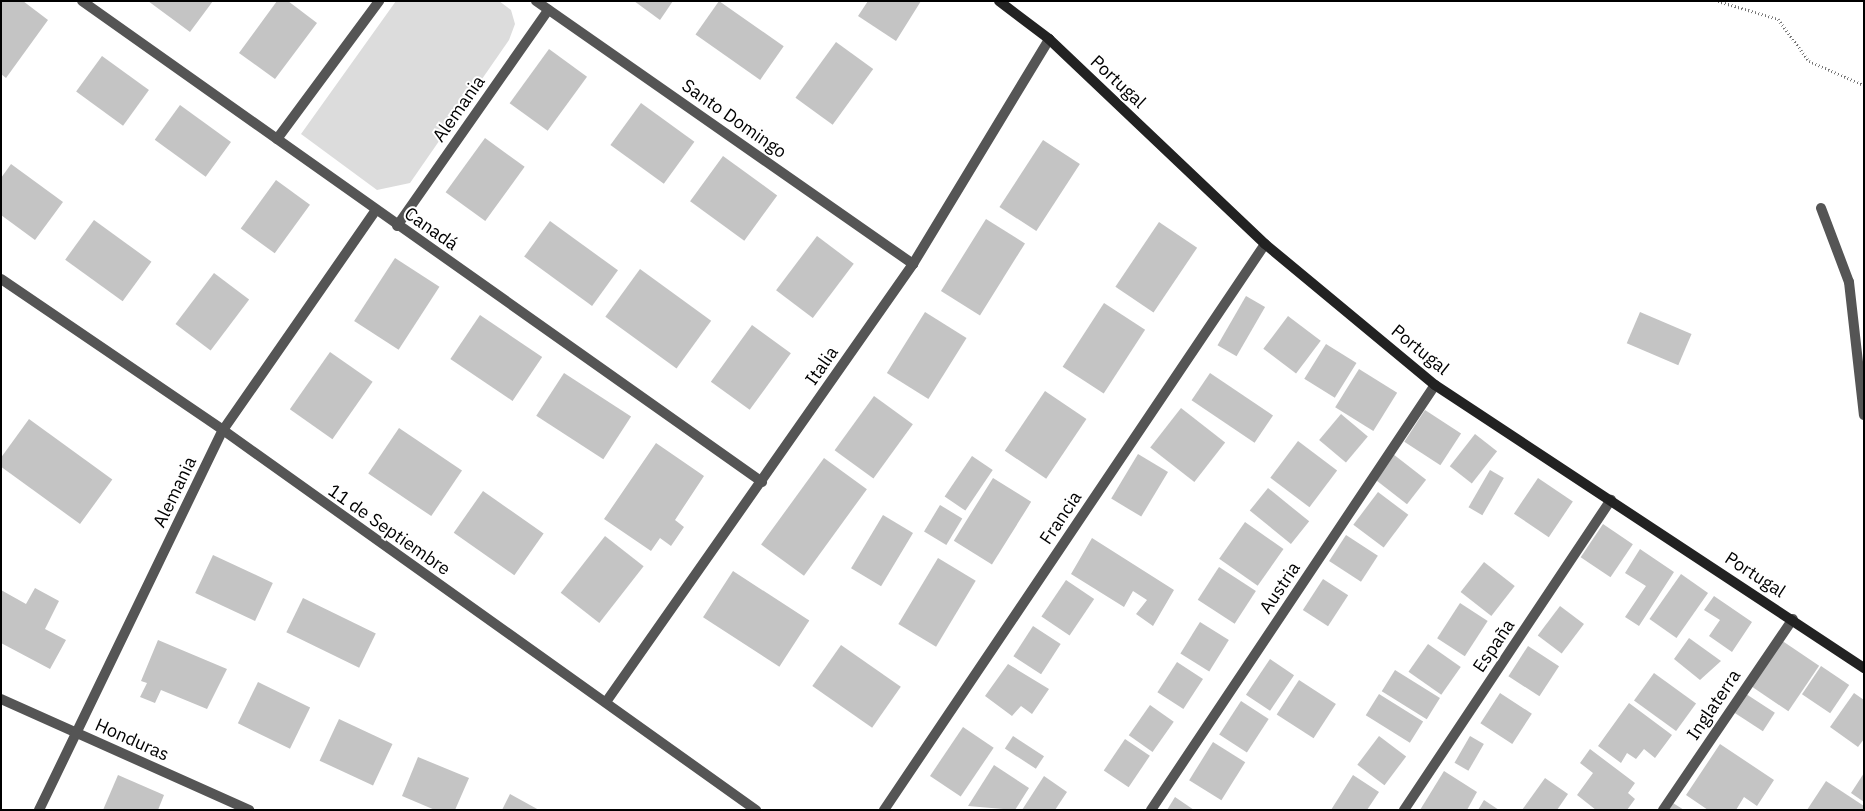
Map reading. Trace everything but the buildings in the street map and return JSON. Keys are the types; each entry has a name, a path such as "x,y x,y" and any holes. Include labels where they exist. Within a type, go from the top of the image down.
{"main road":[{"name":"Portugal","path":"999,1 1049,39 1265,244 1435,384 1864,668"}],"street":[{"name":"Canadá","path":"82,1 762,482"},
{"path":"277,139 379,1"},
{"name":"Santo Domingo","path":"536,1 913,264"},
{"name":"Alemania","path":"398,226 548,10"},
{"name":"Italia","path":"606,702 913,264 1049,39"},
{"path":"1821,208 1849,282 1864,415"},
{"name":"Alemania","path":"39,810 223,430 376,210"},
{"name":"Francia","path":"884,810 1265,244"},
{"name":"11 de Septiembre","path":"1,279 223,430 756,810"},
{"name":"Austria","path":"1151,810 1435,384"},
{"name":"España","path":"1404,810 1611,500"},
{"name":"Inglaterra","path":"1663,810 1793,620"},
{"name":"Honduras","path":"1,699 249,810"}],"path":[{"path":"1718,1 1778,19 1809,61 1864,85"}],"shaded area":[{"path":"396,1 499,1 511,10 515,24 509,40 410,183 377,190 301,134"}]}
